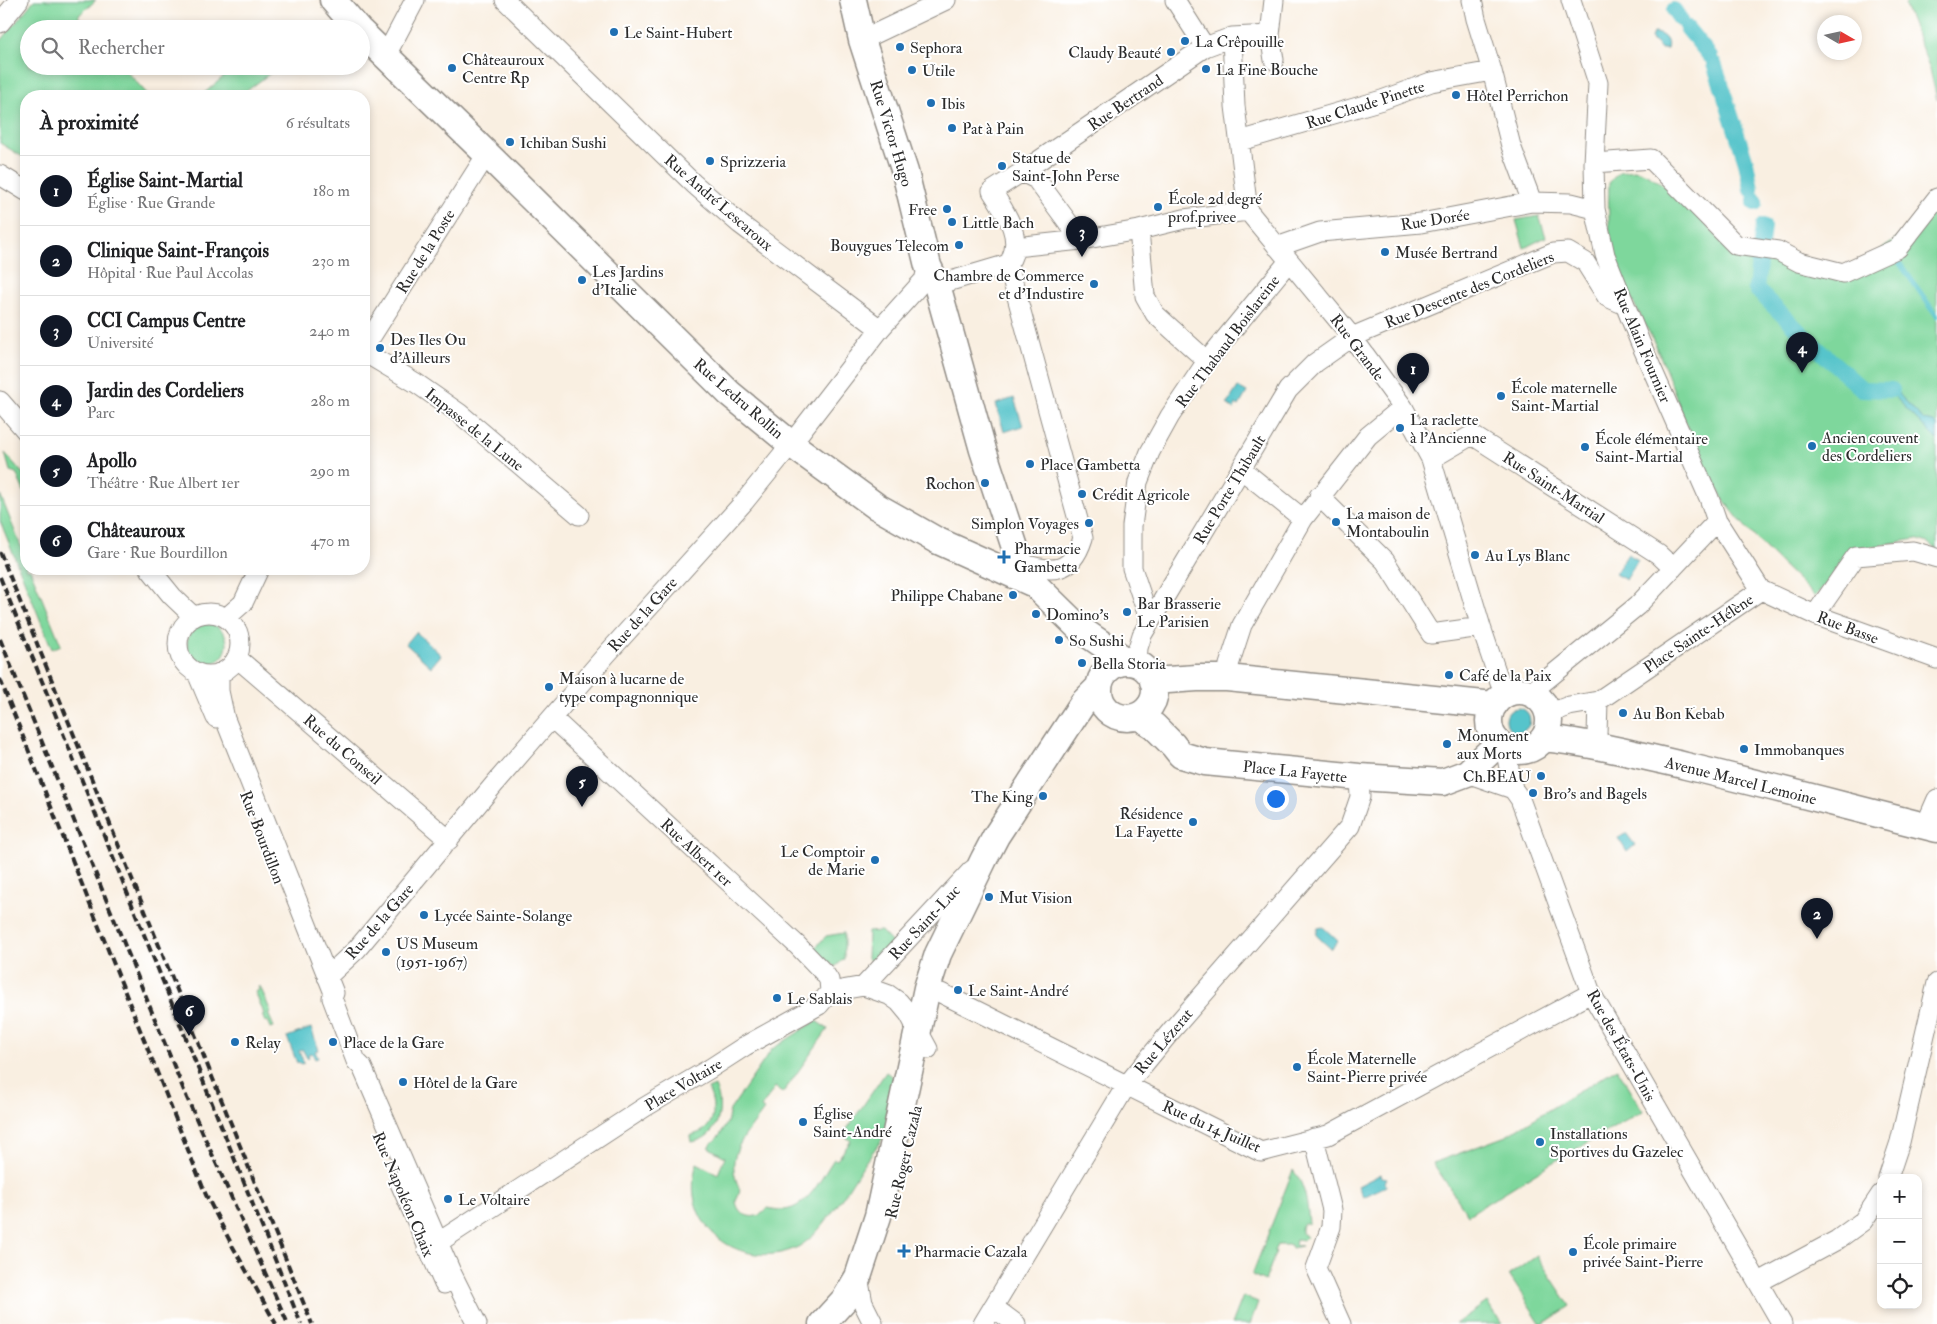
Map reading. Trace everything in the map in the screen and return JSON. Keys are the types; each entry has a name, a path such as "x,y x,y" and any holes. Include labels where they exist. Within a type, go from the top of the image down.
{"main road":[{"path":"332,0 350,20"},
{"name":"Rue Victor Hugo","path":"853,0 862,40 904,167 932,276"},
{"name":"Rue Ledru Rollin","path":"370,41 729,393 792,444 876,506 944,544 1027,574"},
{"path":"932,276 980,443 1027,574 1080,629 1139,669 1155,689 1150,705 1125,715 1102,703 1102,680 1096,656 1080,629"},
{"path":"1102,680 1119,663 1139,669 1197,678 1227,678 1510,698 1542,702 1547,724 1538,744 1522,751 1502,745 1494,737 1489,721 1510,698"},
{"name":"Rue Saint-Luc","path":"934,991 938,954 996,836 1083,704 1102,680"},
{"name":"Rue Saint-Luc","path":"1055,747 1095,722 1125,715"},
{"name":"Place La Fayette","path":"1125,715 1154,726 1174,744 1181,755 1205,762 1359,777 1443,782 1467,773 1502,745"},
{"name":"Avenue Marcel Lemoine","path":"1547,724 1597,734 1838,799 1935,815"},
{"name":"Avenue Marcel Lemoine","path":"1547,724 1611,749 1785,785"},
{"name":"Rue Roger Cazala","path":"862,1318 880,1264 934,991"},
{"name":"Rue Roger Cazala","path":"822,1324 845,1299 858,1276 878,1216 924,1039"}],"street":[{"path":"0,23 19,0"},
{"path":"385,57 415,0"},
{"name":"Rue André Lescaroux","path":"505,0 694,184 740,224 880,329"},
{"path":"862,40 946,0"},
{"path":"1175,0 1205,47"},
{"path":"1274,0 1270,35 1274,60"},
{"path":"1472,0 1511,146 1532,202"},
{"name":"Rue Alain Fournier","path":"1570,0 1598,83 1594,163 1595,209 1606,255 1625,305 1709,498 1717,521"},
{"name":"Rue Bertrand","path":"1019,252 1011,225 992,191 1205,47 1232,37 1270,35"},
{"path":"932,276 1019,252 1139,230 1184,219 1248,211 1235,106 1232,37"},
{"name":"Rue Claude Pinette","path":"1240,141 1373,103 1431,82 1492,71"},
{"name":"Rue de la Poste","path":"370,340 487,154"},
{"path":"1594,163 1651,159 1736,245 1778,251 1799,262 1843,273 1898,248 1933,207"},
{"path":"1022,172 1036,178 1081,240"},
{"path":"0,175 20,187"},
{"name":"Rue Dorée","path":"1283,254 1320,232 1422,223 1532,202 1571,203 1595,209"},
{"name":"Rue Grande","path":"1248,211 1352,337 1403,407 1431,459 1480,627 1500,683 1510,698"},
{"path":"1139,230 1144,296 1155,314 1207,362"},
{"path":"1019,252 1083,538 1076,557 1070,563 1057,569 1027,574"},
{"name":"Rue Descente des Cordeliers","path":"1352,337 1554,253 1568,252 1585,262 1607,296 1625,305"},
{"name":"Rue Thabaud Boislareine","path":"1150,622 1132,568 1132,526 1138,482 1150,452 1170,416 1283,254"},
{"name":"Rue de la Gare","path":"327,977 357,948 606,655 744,502 792,444 880,329 924,280 932,276"},
{"name":"Rue Porte Thibault","path":"1139,669 1138,648 1150,622 1288,390 1315,363 1352,337"},
{"name":"Impasse de la Lune","path":"370,354 416,383 459,414 579,515"},
{"path":"0,401 20,423"},
{"path":"1227,678 1229,665 1242,625 1303,519 1319,496 1368,436 1403,407"},
{"name":"Rue Saint-Martial","path":"1431,459 1472,435 1658,554 1673,568"},
{"path":"1241,470 1303,519"},
{"path":"1319,496 1386,561 1431,634 1480,627"},
{"path":"1510,698 1637,606 1717,521"},
{"name":"Place Sainte-Hélène","path":"1547,724 1569,706 1598,701 1760,590 1717,521"},
{"path":"1815,615 1856,556 1913,551 1937,558"},
{"path":"155,575 172,596 194,617"},
{"path":"226,618 243,603 256,575"},
{"name":"Rue Basse","path":"1760,590 1815,615 1937,659"},
{"path":"210,613 226,618 236,629 239,636 240,644 237,658 229,668 220,673 204,675 197,673 184,663 178,647 181,630 194,617 210,613"},
{"name":"Rue du Conseil","path":"237,658 449,840"},
{"name":"Rue Bourdillon","path":"197,673 327,996 332,998"},
{"name":"Rue Bourdillon","path":"220,673 219,692 225,719 334,993 332,998 356,1061 362,1067 380,1107"},
{"path":"1597,734 1598,701"},
{"name":"Rue Albert 1er","path":"552,718 797,945 830,980 830,992"},
{"name":"Rue des États-Unis","path":"1502,745 1513,789 1520,799 1590,993 1782,1324"},
{"path":"1467,773 1513,789"},
{"name":"Rue Lézerat","path":"983,1324 1126,1086 1350,826 1360,797 1359,777"},
{"name":"Rue Saint-Luc","path":"864,986 984,859"},
{"path":"1889,1174 1902,1134 1937,983"},
{"path":"830,992 864,986 889,995 899,1002 924,1039"},
{"name":"Rue du 14 Juillet","path":"934,991 1262,1152 1328,1135 1590,993"},
{"name":"Place Voltaire","path":"433,1245 655,1101 745,1046 819,1005 830,992"},
{"name":"Rue Napoléon Chaix","path":"356,1061 353,1069 433,1245 477,1324"},
{"name":"Rue Napoléon Chaix","path":"380,1107 433,1245 441,1279 463,1324"},
{"path":"1314,1138 1332,1210 1331,1227 1316,1268 1342,1324"},
{"path":"1758,1281 1837,1240 1862,1220 1877,1199"},
{"path":"858,1276 862,1318"},
{"path":"993,1308 1016,1324"}],"green space":[{"path":"34,0 96,0 78,16 81,20 20,20 20,75 130,75 144,90 20,90 20,155 0,143 0,42"},
{"path":"1910,0 1937,0 1937,100 1930,69 1905,5"},
{"path":"226,75 268,75 248,90 208,90"},
{"path":"1634,170 1646,174 1674,194 1739,259 1754,252 1843,277 1937,210 1937,550 1928,543 1916,539 1852,550 1815,597 1762,545 1737,517 1707,472 1656,346 1627,290 1614,256 1609,225 1609,183 1619,172"},
{"path":"1539,216 1546,237 1524,248 1516,220"},
{"path":"5,453 20,470 20,482 16,473 10,471"},
{"path":"0,494 20,544 20,570 0,521"},
{"path":"22,575 32,575 61,645 52,649"},
{"path":"203,624 211,624 218,627 224,633 227,644 224,655 218,661 211,664 203,664 196,661 190,655 187,648 187,640 190,633 196,627"},
{"path":"881,931 895,946 876,965 867,958 868,932"},
{"path":"844,933 844,959 835,967 814,949 826,936"},
{"path":"260,986 271,1012 268,1013 274,1027 271,1028 268,1021 265,1022 262,1015 264,1014 255,992 259,990 258,987"},
{"path":"816,1021 828,1029 785,1090 782,1092 775,1087 761,1108 764,1110 738,1147 734,1166 735,1177 740,1190 736,1201 740,1211 749,1216 754,1216 759,1215 767,1208 783,1210 792,1208 807,1198 834,1159 837,1160 851,1141 845,1136 845,1132 886,1072 898,1081 890,1124 835,1208 807,1241 798,1247 776,1254 755,1254 736,1249 719,1238 705,1224 696,1206 693,1186 697,1163 718,1174 725,1157 708,1147 720,1135 727,1123 730,1110 772,1049"},
{"name":"Installations Sportives du Gazelec","path":"1617,1068 1643,1111 1550,1164 1468,1215 1433,1163 1506,1136"},
{"path":"715,1086 718,1095 719,1113 714,1129 700,1140 691,1142 690,1136 704,1130 711,1121 713,1105 708,1089"},
{"path":"1293,1170 1301,1182 1305,1195 1309,1223 1304,1224 1301,1228 1301,1233 1307,1237 1304,1240 1296,1239 1295,1245 1302,1246 1292,1248 1291,1245 1277,1245 1265,1281 1252,1275"},
{"path":"1537,1256 1570,1306 1543,1324 1541,1324 1509,1275"},
{"path":"1243,1296 1258,1302 1250,1324 1232,1324"},
{"path":"1487,1302 1502,1324 1455,1324"}],"water":[{"path":"1653,33 1660,34 1667,40 1667,49 1660,49 1657,43 1652,41"},
{"path":"1238,387 1247,392 1239,406 1236,404 1234,409 1227,404"},
{"path":"1893,388 1924,420 1934,422 1937,425 1937,440 1890,392"},
{"path":"1014,398 1023,426 1004,432 996,404"},
{"path":"1628,554 1638,560 1626,580 1615,574"},
{"path":"416,632 441,655 431,667 406,644"},
{"path":"1518,708 1527,711 1530,720 1527,729 1518,732 1509,729 1506,720 1509,711"},
{"path":"1626,833 1635,845 1627,852 1618,838"},
{"path":"1323,927 1338,941 1331,949 1316,935 1318,928"},
{"path":"311,1028 319,1050 315,1051 318,1058 315,1059 312,1053 308,1054 309,1057 307,1058 302,1049 299,1051 304,1063 297,1063 287,1037"},
{"path":"1381,1174 1382,1177 1387,1178 1386,1186 1363,1197 1358,1186"}],"waterway":[{"path":"1674,10 1680,19"},
{"path":"1687,28 1710,56"},
{"path":"1714,64 1724,92"},
{"path":"1725,97 1746,162 1751,189"},
{"path":"1763,226 1756,289 1862,389 1892,390"},
{"path":"1896,258 1937,316"}],"railway":[{"path":"0,552 312,1324"},
{"path":"0,577 301,1324"},
{"path":"0,639 187,1098 288,1324"},
{"path":"0,679 206,1195 276,1324"}],"place":[{"name":"Le Saint-Hubert","path":"614,32"},
{"name":"La Crêpouille","path":"1185,41"},
{"name":"Sephora","path":"900,47"},
{"name":"Claudy Beauté","path":"1171,52"},
{"name":"Châteauroux Centre Rp","path":"452,68"},
{"name":"La Fine Bouche","path":"1206,69"},
{"name":"Utile","path":"912,70"},
{"name":"Hôtel Perrichon","path":"1456,95"},
{"name":"Ibis","path":"931,103"},
{"name":"Pat à Pain","path":"952,128"},
{"name":"Ichiban Sushi","path":"510,142"},
{"name":"Sprizzeria","path":"710,161"},
{"name":"Statue de Saint-John Perse","path":"1002,166"},
{"name":"École 2d degré prof.privee","path":"1158,207"},
{"name":"Free","path":"947,209"},
{"name":"Little Bach","path":"952,222"},
{"name":"Bouygues Telecom","path":"959,245"},
{"name":"Musée Bertrand","path":"1385,252"},
{"name":"CCI Campus Centre","path":"1082,257"},
{"name":"Les Jardins d'Italie","path":"582,280"},
{"name":"Chambre de Commerce et d'Industire","path":"1094,284"},
{"name":"Des Iles Ou d'Ailleurs","path":"380,348"},
{"name":"Jardin des Cordeliers","path":"1802,373"},
{"name":"Église Saint-Martial","path":"1413,394"},
{"name":"École maternelle Saint-Martial","path":"1501,396"},
{"name":"La raclette à l'Ancienne","path":"1400,428"},
{"name":"Ancien couvent des Cordeliers","path":"1812,446"},
{"name":"École élémentaire Saint-Martial","path":"1585,447"},
{"name":"Place Gambetta","path":"1030,464"},
{"name":"Rochon","path":"985,483"},
{"name":"Crédit Agricole","path":"1082,494"},
{"name":"La maison de Montaboulin","path":"1336,522"},
{"name":"Simplon Voyages","path":"1089,523"},
{"name":"Au Lys Blanc","path":"1475,555"},
{"name":"Pharmacie Gambetta","path":"1004,557"},
{"name":"Philippe Chabane","path":"1013,595"},
{"name":"Bar Brasserie Le Parisien","path":"1127,612"},
{"name":"Domino's","path":"1036,614"},
{"name":"So Sushi","path":"1059,640"},
{"name":"Bella Storia","path":"1082,663"},
{"name":"Café de la Paix","path":"1449,675"},
{"name":"Maison à lucarne de type compagnonnique","path":"549,687"},
{"name":"Au Bon Kebab","path":"1623,713"},
{"name":"Monument aux Morts","path":"1447,744"},
{"name":"Immobanques","path":"1744,749"},
{"name":"Ch.BEAU","path":"1541,776"},
{"name":"Bro's and Bagels","path":"1533,793"},
{"name":"The King","path":"1043,796"},
{"name":"Apollo","path":"582,807"},
{"name":"Résidence La Fayette","path":"1193,822"},
{"name":"Le Comptoir de Marie","path":"875,860"},
{"name":"Mut Vision","path":"989,897"},
{"name":"Lycée Sainte-Solange","path":"424,915"},
{"name":"Clinique Saint-François","path":"1817,939"},
{"name":"US Museum (1951-1967)","path":"386,952"},
{"name":"Le Saint-André","path":"958,990"},
{"name":"Le Sablais","path":"777,998"},
{"name":"Châteauroux","path":"189,1036"},
{"name":"Relay","path":"235,1042"},
{"name":"Place de la Gare","path":"333,1042"},
{"name":"École Maternelle Saint-Pierre privée","path":"1297,1067"},
{"name":"Hôtel de la Gare","path":"403,1082"},
{"name":"Église Saint-André","path":"803,1122"},
{"name":"Installations Sportives du Gazelec","path":"1540,1142"},
{"name":"Le Voltaire","path":"448,1199"},
{"name":"Pharmacie Cazala","path":"904,1251"},
{"name":"École primaire privée Saint-Pierre","path":"1573,1252"}]}
